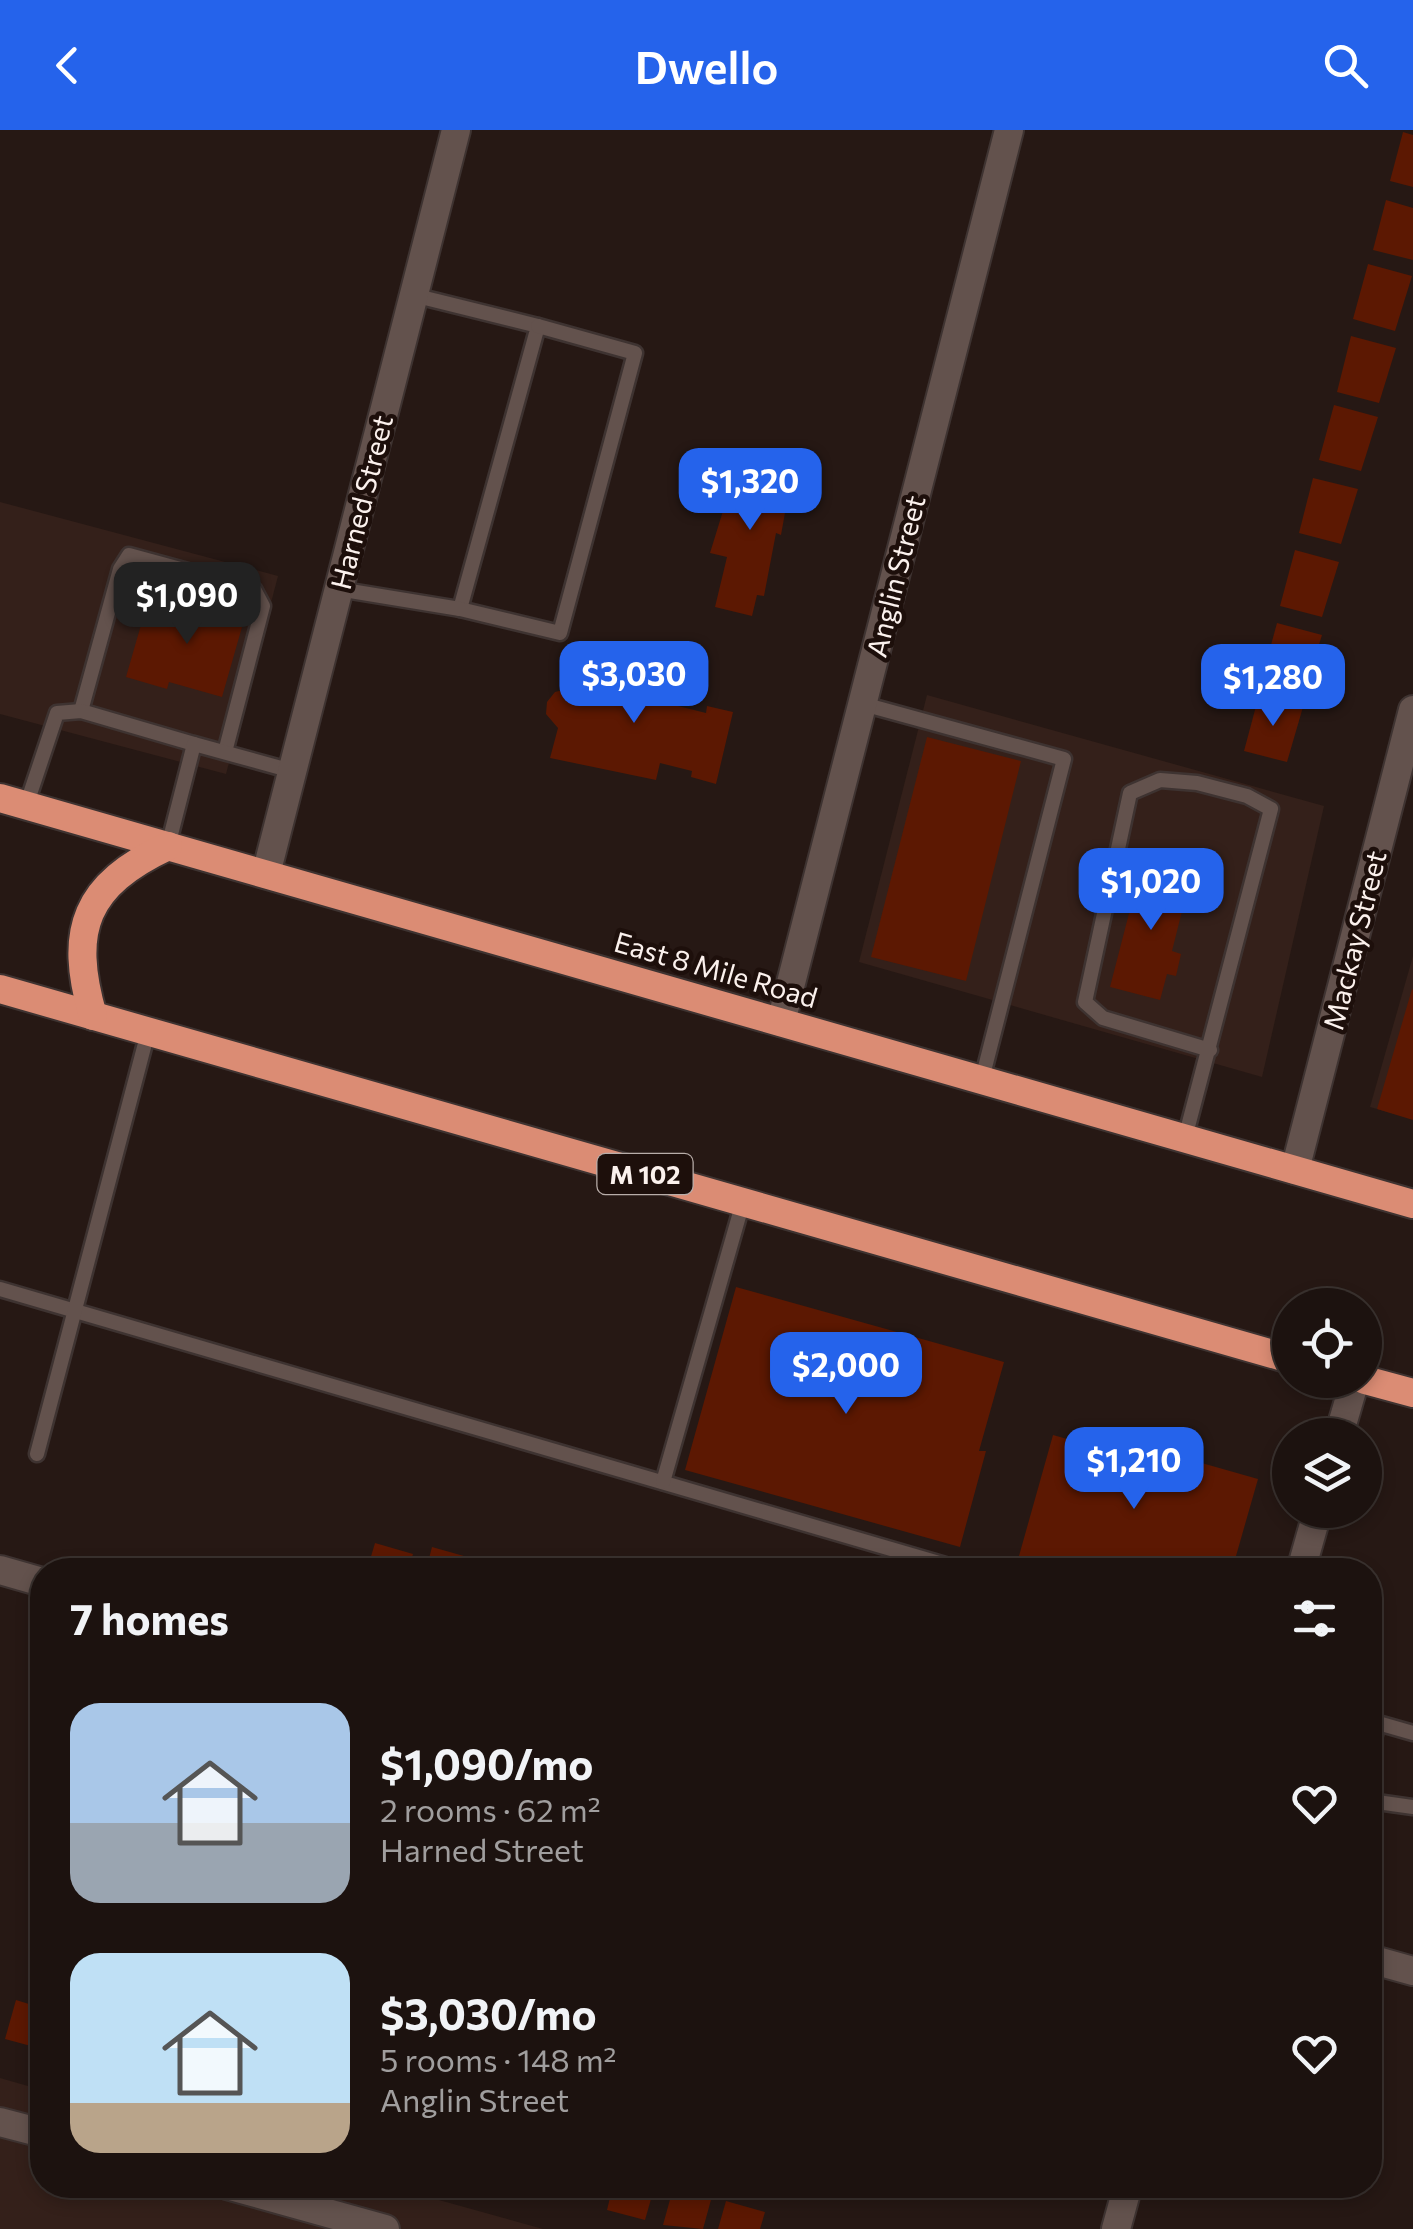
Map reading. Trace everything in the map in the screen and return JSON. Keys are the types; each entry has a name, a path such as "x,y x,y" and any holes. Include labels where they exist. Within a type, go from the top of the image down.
{"highway":[{"name":"East 8 Mile Road","path":"13,802 1413,1204"},
{"path":"93,1016 79,953 93,905 132,863 168,846"},
{"name":"M 102","path":"0,989 1272,1354"},
{"path":"1382,1385 1413,1394"}],"street":[{"name":"Harned Street","path":"266,874 456,130"},
{"name":"Anglin Street","path":"781,1022 1009,130"},
{"name":"Mackay Street","path":"1294,1170 1413,710"},
{"path":"1304,1558 1313,1528"},
{"path":"0,1570 30,1579"},
{"path":"1382,1962 1413,1971"},
{"path":"0,2122 30,2131"},
{"path":"262,2198 324,2221 385,2229"},
{"path":"1116,2229 1124,2198"}],"lane":[{"path":"338,588 460,609 560,633 634,353 414,295"},
{"path":"460,609 538,326"},
{"path":"80,711 120,568 129,555 254,589 263,606 225,752"},
{"path":"862,704 1064,759 982,1079"},
{"path":"13,802 57,712 80,711 292,771"},
{"path":"168,846 194,744"},
{"path":"1185,1138 1210,1050 1271,809 1248,796 1197,783 1160,780 1130,793 1085,1002 1103,1018 1210,1050"},
{"path":"37,1454 148,1032"},
{"path":"662,1482 742,1202"},
{"path":"0,1289 921,1558"},
{"path":"1382,1721 1413,1734"},
{"path":"1382,1802 1413,1807"}],"shaded area":[{"path":"0,502 278,576 226,774 0,714"},
{"path":"927,695 1324,806 1262,1077 859,962"},
{"path":"1413,956 1413,1119 1370,1107"},
{"path":"0,2078 30,2087 30,2198 432,2198 543,2229 0,2229"}],"building":[{"path":"1403,132 1413,135 1413,187 1390,181"},
{"path":"1386,200 1413,208 1413,260 1373,250"},
{"path":"1368,264 1412,276 1395,331 1353,319"},
{"path":"1351,336 1396,348 1379,403 1337,392"},
{"path":"1334,405 1378,417 1361,471 1319,460"},
{"path":"739,459 796,473 793,486 790,485 781,535 776,533 764,596 757,595 752,616 715,607 727,557 710,553"},
{"path":"1313,478 1358,489 1341,544 1299,533"},
{"path":"1295,550 1339,562 1322,617 1280,606"},
{"path":"193,598 246,613 222,697 169,682 167,689 126,677 147,604 188,616"},
{"path":"1277,623 1322,635 1305,690 1262,678"},
{"path":"574,662 678,687 674,705 706,713 707,706 733,712 716,784 691,777 692,771 660,763 656,780 550,758 558,728 546,714 547,702 555,692 567,689"},
{"path":"1259,695 1303,707 1287,762 1244,751"},
{"path":"927,737 1021,761 966,981 871,957"},
{"path":"1142,863 1191,875 1172,951 1181,954 1176,976 1167,974 1160,1000 1110,987"},
{"path":"1413,990 1413,1120 1377,1109"},
{"path":"736,1287 1004,1362 979,1451 986,1451 960,1547 685,1470"},
{"path":"1053,1435 1145,1461 1149,1448 1258,1479 1235,1558 1018,1558"},
{"path":"375,1543 413,1554 412,1558 371,1558"},
{"path":"432,1547 471,1558 429,1558"},
{"path":"16,2000 30,2004 30,2046 5,2039"},
{"path":"610,2198 651,2198 645,2220 607,2210"},
{"path":"670,2198 711,2198 703,2229 663,2225"},
{"path":"726,2201 765,2212 760,2229 718,2229"}]}
